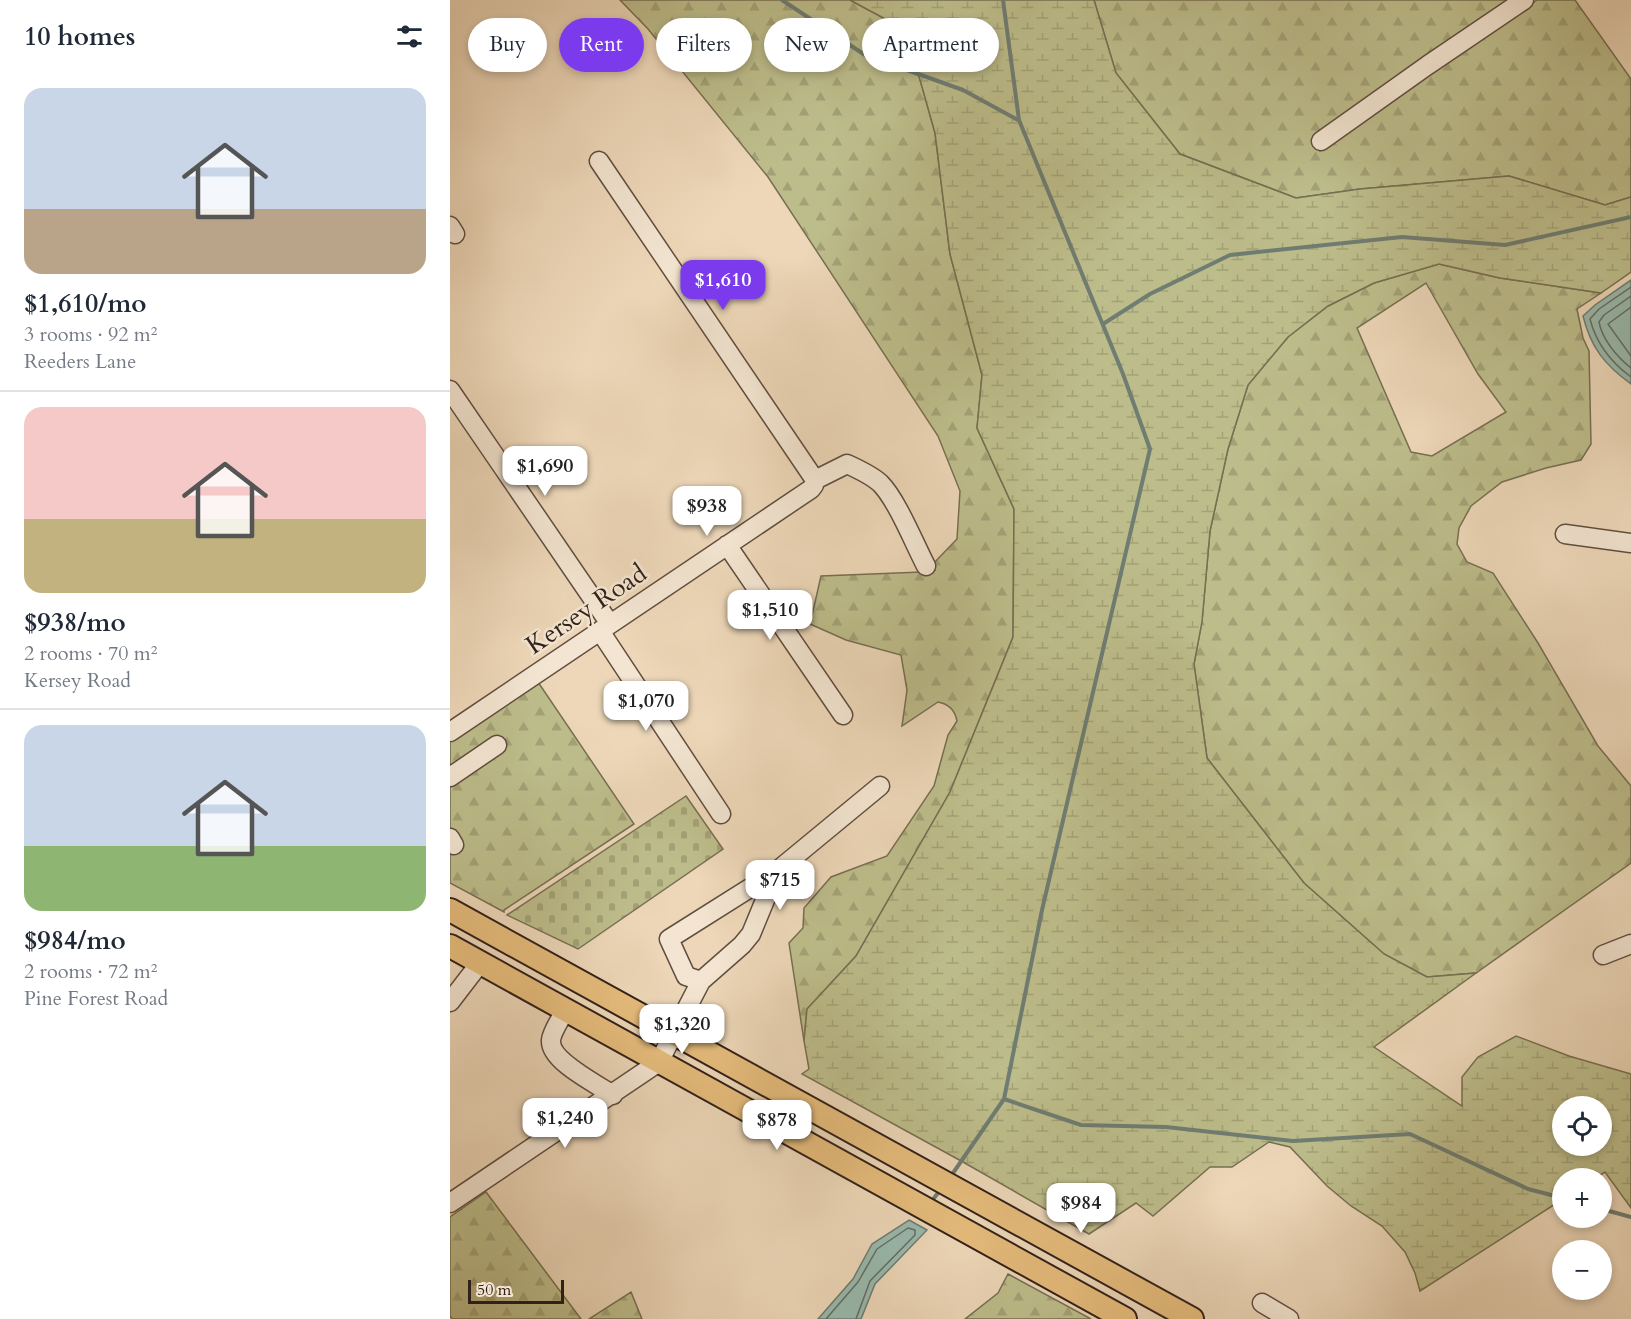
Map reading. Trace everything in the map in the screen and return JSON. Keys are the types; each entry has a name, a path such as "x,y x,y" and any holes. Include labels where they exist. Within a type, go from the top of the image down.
{"main road":[{"path":"450,910 1192,1319"},
{"path":"450,946 1125,1319"}],"street":[{"path":"1321,141 1524,0"},
{"path":"599,161 815,480"},
{"path":"450,390 605,628 721,814"},
{"name":"Kersey Road","path":"450,732 811,489 815,480 847,464 880,483 894,504 926,566"},
{"path":"1565,534 1631,543"},
{"path":"727,545 843,715"},
{"path":"450,777 497,746"},
{"path":"701,981 686,975 669,939 777,871 880,786"},
{"path":"450,1203 659,1062 701,981 742,945 751,934 777,871"},
{"path":"1603,955 1631,944"},
{"path":"450,1002 480,963"},
{"path":"565,1010 551,1039 552,1051 560,1060 613,1095"},
{"path":"1262,1303 1284,1318"}],"green space":[{"path":"620,0 850,0 884,18 862,18 862,72 918,72 935,133 950,254 982,375 977,428 1014,509 1013,637 950,792 856,956 807,1009 804,1041 789,943 803,928 804,908 831,877 887,856 934,786 948,735 957,721 951,708 938,702 902,726 907,690 901,655 846,640 810,624 821,576 922,572 924,575 935,570 933,564 957,539 960,491 938,436 768,177 683,72 752,72 752,18 656,18 656,39 644,25 644,18 637,18"},
{"path":"850,0 1094,0 1116,73 1180,154 1296,198 1360,189 1509,176 1605,205 1631,197 1631,272 1601,293 1500,278 1439,264 1374,283 1328,306 1288,337 1248,385 1228,449 1210,531 1202,622 1194,664 1207,758 1304,883 1384,954 1427,977 1476,973 1374,1047 1462,1106 1462,1077 1478,1057 1516,1036 1569,1056 1631,1074 1631,1208 1612,1182 1612,1168 1552,1168 1552,1206 1420,1291 1405,1252 1382,1226 1351,1206 1327,1186 1290,1147 1269,1142 1232,1167 1210,1167 1153,1216 1136,1203 1089,1234 802,1074 809,1069 804,1041 807,1009 856,956 950,792 1013,637 1014,509 977,428 982,375 950,254 935,133 918,72 999,72 999,18 884,18"},
{"path":"1094,0 1511,0 1312,139 1320,151 1537,0 1575,0 1631,79 1631,197 1605,205 1509,176 1360,189 1296,198 1180,154 1116,73"},
{"path":"1439,264 1500,278 1601,293 1577,309 1583,338 1589,351 1591,444 1581,460 1502,482 1471,506 1459,528 1457,544 1467,562 1493,573 1538,643 1598,746 1631,786 1631,863 1476,973 1427,977 1384,954 1304,883 1207,758 1194,664 1202,621 1210,531 1228,449 1248,385 1288,337 1328,306 1374,283","holes":["1426,283 1478,374 1506,412 1432,456 1411,452 1357,328"]},
{"path":"538,682 634,824 504,912 450,883 450,741"},
{"path":"686,796 723,849 578,949 507,915"},
{"path":"486,1192 581,1319 452,1319 450,1316 450,1217"},
{"path":"1008,1274 1091,1319 965,1319 998,1293"},
{"path":"631,1292 642,1319 589,1319"}],"water":[{"path":"1631,280 1631,384 1600,355 1590,337 1583,316"},
{"path":"909,1220 927,1230 875,1284 861,1319 818,1319 853,1279 872,1244"}],"waterway":[{"path":"782,0 865,55 963,90 1018,120"},
{"path":"951,1176 1004,1099 1042,910 1150,449 1123,374 1019,120 1003,0"},
{"path":"1103,324 1150,294 1230,255 1402,237 1505,245 1631,217"},
{"path":"1004,1099 1081,1125 1166,1127 1293,1141 1410,1134 1528,1189 1552,1195"},
{"path":"931,1202 941,1189"},
{"path":"1612,1212 1631,1217"}]}
